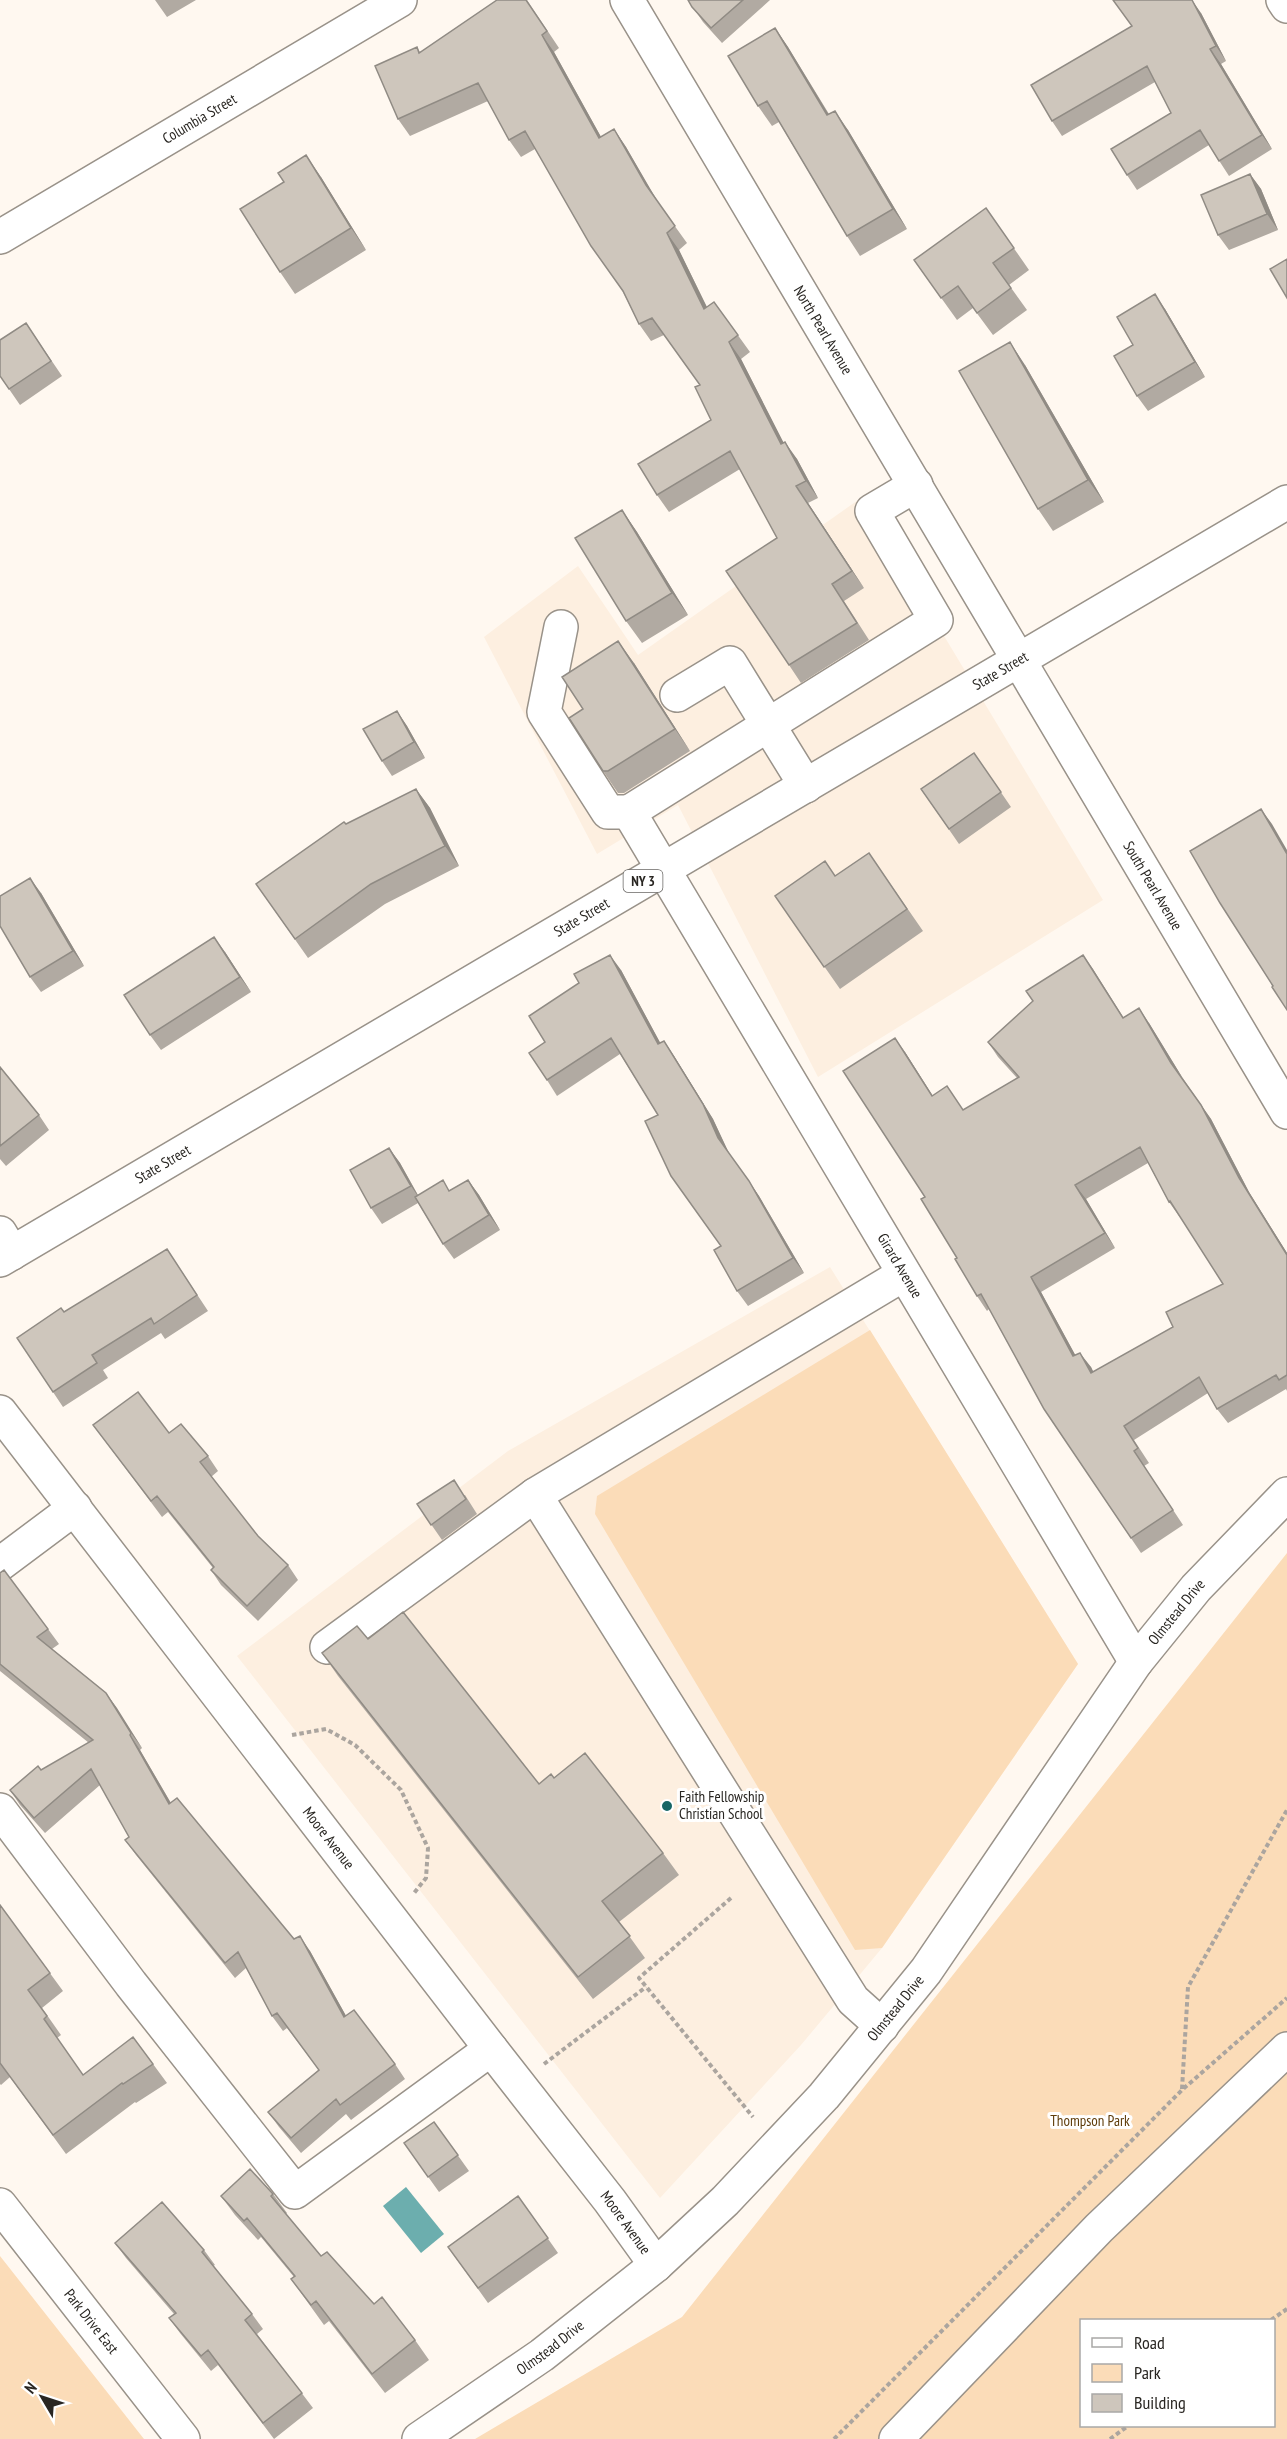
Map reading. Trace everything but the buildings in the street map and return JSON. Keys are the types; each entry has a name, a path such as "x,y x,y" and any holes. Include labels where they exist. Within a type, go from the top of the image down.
{"main road":[{"name":"Columbia Street","path":"0,237 400,0"},
{"name":"North Pearl Avenue","path":"627,0 1020,660"},
{"path":"1283,0 1287,6"},
{"path":"561,627 544,712 608,812 629,812 936,620 872,512 916,485"},
{"name":"State Street","path":"4,1249 806,786 1287,502"},
{"path":"906,568 950,541"},
{"name":"South Pearl Avenue","path":"1020,660 1287,1112"},
{"path":"677,695 730,663 806,786"},
{"name":"Girard Avenue","path":"629,812 1136,1662"},
{"path":"327,1647 535,1495 904,1274"},
{"name":"Moore Avenue","path":"0,1412 610,2201 656,2265"},
{"name":"Olmstead Drive","path":"419,2439 542,2355 656,2265 725,2201 824,2096 926,1971 1136,1662 1196,1588 1287,1494"},
{"path":"535,1495 853,2000 882,2026"},
{"path":"0,1564 75,1508"},
{"path":"0,1810 131,1984 295,2192 491,2049"},
{"path":"896,2439 1099,2228 1287,2049"},
{"name":"Park Drive East","path":"0,2205 183,2439"}],"path":[{"path":"287,1735 326,1729 355,1745 401,1790 428,1848 426,1878 412,1896"},
{"path":"1182,2090 1188,1987 1250,1881 1287,1810"},
{"path":"731,1898 639,1978 753,2117"},
{"path":"543,2065 646,1987"},
{"path":"834,2439 1182,2090 1287,1998"},
{"path":"1272,2319 1287,2309"},
{"path":"1110,2439 1127,2427"}],"shaded area":[{"path":"861,498 1103,900 818,1077 678,805 597,854 484,637 578,566 638,655"},
{"name":"Faith Fellowship Christian School","path":"830,1267 1078,1664 882,1948 801,2045 660,2198 237,1656 508,1451"}],"green space":[{"path":"870,1330 1078,1664 882,1948 855,1950 595,1514 597,1496"},
{"name":"Thompson Park","path":"1287,1553 1287,2439 475,2439 682,2317"},
{"path":"0,2256 144,2439 0,2439"}],"water":[{"path":"406,2187 444,2234 421,2253 383,2206"}],"place":[{"name":"Faith Fellowship Christian School","path":"667,1806"}]}
